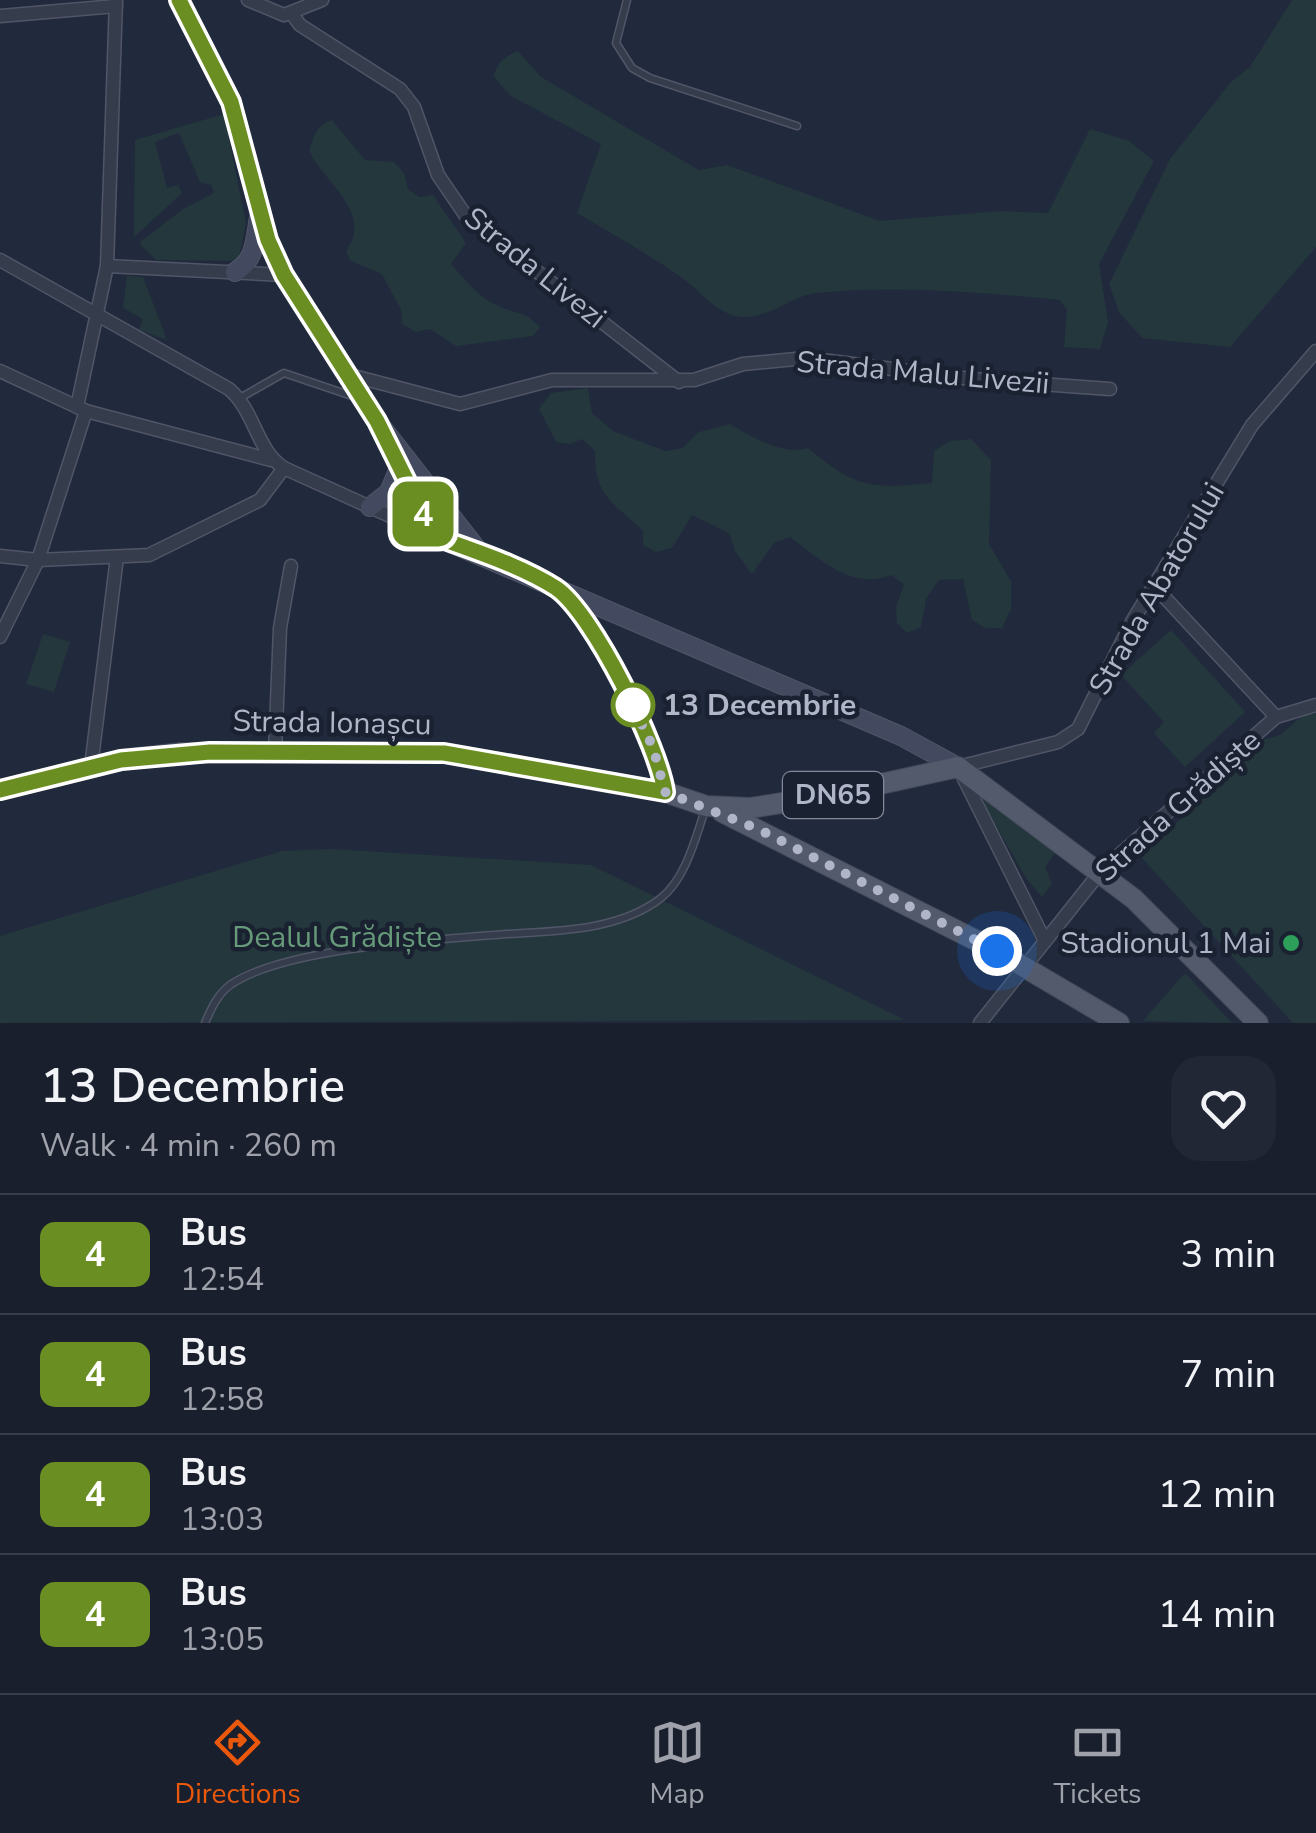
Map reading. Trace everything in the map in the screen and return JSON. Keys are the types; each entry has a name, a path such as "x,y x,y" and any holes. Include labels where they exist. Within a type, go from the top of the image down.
{"main road":[{"path":"179,0 231,102 260,211 284,275 377,421 434,536 480,552 558,590 900,736 958,767 1101,871 1258,1023"},
{"path":"235,272 247,265 253,254 260,211"},
{"path":"377,421 480,552"},
{"path":"370,507 389,492 400,466"},
{"path":"434,536 450,514"},
{"name":"Strada Ionașcu","path":"0,790 91,767 181,753 460,755 665,792 706,806 780,805 958,767"},
{"path":"706,806 1024,966 1119,1023"}],"street":[{"path":"248,0 274,13 292,14 322,0"},
{"path":"0,16 116,3 107,266 84,382 80,428 38,560 0,637"},
{"name":"Strada Livezi","path":"292,14 300,26 400,89 414,107 438,175 466,216 679,382"},
{"path":"0,260 240,398 271,460"},
{"path":"107,266 284,275"},
{"name":"Strada Abatorului","path":"958,767 1069,737 1078,729 1115,652 1252,425 1316,351"},
{"name":"Strada Malu Livezii","path":"346,374 460,404 572,378 679,382 743,364 806,358 971,379 1110,389"},
{"path":"0,371 81,409 271,460 434,536"},
{"path":"0,556 38,560 117,558 162,550 260,500 284,468"},
{"path":"91,767 117,558"},
{"path":"275,752 280,628 291,566"},
{"path":"1155,587 1276,717"},
{"path":"558,590 585,622 638,713 660,766 665,792"},
{"name":"Strada Grădiște","path":"980,1023 1101,871 1276,717 1316,705"},
{"path":"958,767 1044,941"}],"lane":[{"path":"628,0 616,43 632,68 650,78 797,126"},
{"path":"240,398 284,373 364,400"},
{"path":"205,1023 215,1000 230,985 298,960 471,938 560,932 644,908 666,894 678,877 706,806"}],"green space":[{"path":"1292,0 1316,0 1316,247 1230,347 1142,338 1119,312 1109,284 1170,159 1231,82 1250,67"},
{"path":"518,51 541,77 699,170 727,165 880,221 1001,211 1048,213 1090,129 1129,141 1154,161 1099,264 1108,322 1100,349 1064,347 1067,310 1060,300 877,290 806,295 752,317 722,311 668,269 577,213 601,144 511,96 494,77 502,61"},
{"path":"224,114 246,224 238,261 156,260 139,243 183,209 214,193 211,185 200,182 179,133 155,142 167,188 178,185 182,193 134,237 135,140"},
{"path":"332,120 365,160 394,162 404,173 408,189 419,197 433,195 466,243 451,264 488,300 535,322 540,327 533,336 456,346 430,329 416,332 402,324 401,310 382,274 351,261 346,251 353,237 351,211 309,151 319,128"},
{"path":"127,276 143,277 167,340 139,330 143,319 123,308"},
{"path":"588,388 592,413 613,431 665,451 683,448 699,432 730,424 778,447 808,448 852,478 878,485 932,483 934,451 950,441 971,439 991,460 989,544 1011,581 1011,609 1002,628 986,628 972,620 963,579 939,580 926,599 921,627 907,633 897,623 896,607 904,584 891,575 877,579 850,576 790,537 774,543 752,574 735,551 729,533 692,515 672,548 656,552 643,545 643,531 602,489 595,451 582,439 570,444 556,442 539,409 551,393"},
{"path":"1171,630 1245,712 1185,767 1154,733 1164,722 1121,675"},
{"path":"43,634 70,642 54,692 26,684"},
{"path":"1316,714 1316,1023 1293,1023 1141,857 1263,740 1280,735 1303,715"},
{"path":"985,798 1056,852 1045,867 1052,884 1042,897 1026,878 984,805"},
{"name":"Dealul Grădiște","path":"332,849 591,865 905,1020 0,1023 0,936 282,851"},
{"path":"1187,975 1232,1023 1143,1021"}],"bus line":[{"name":"4","path":"0,790 121,760 210,752 444,753 665,792 660,766 638,713 585,622 558,590 480,552 434,536 377,421 284,275 268,240 231,102 179,0"}],"place":[{"name":"13 Decembrie","path":"633,705"},
{"name":"Stadionul 1 Mai","path":"1291,943"}],"route":[{"path":"633,705 629,699 653,747 665,792 758,829 997,951"}]}
